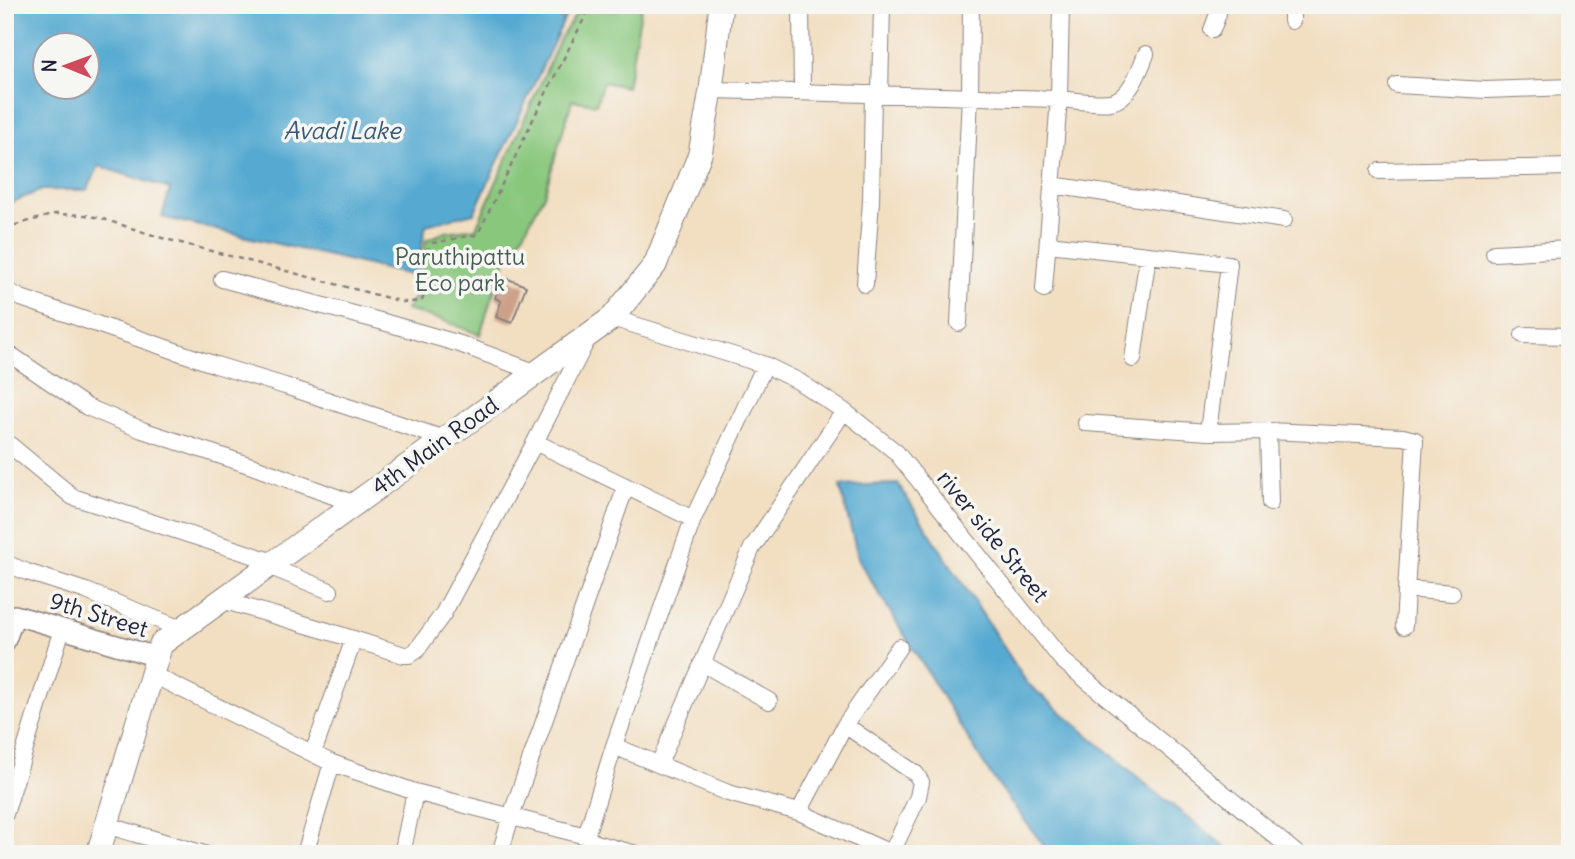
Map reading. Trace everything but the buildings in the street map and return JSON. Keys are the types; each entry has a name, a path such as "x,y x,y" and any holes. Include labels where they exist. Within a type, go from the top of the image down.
{"main road":[{"name":"4th Main Road","path":"98,854 161,644 612,318 655,265 700,154 721,5"}],"street":[{"path":"801,5 802,92"},
{"path":"865,284 881,5"},
{"path":"959,323 970,97 971,5"},
{"path":"1044,289 1059,99 1061,5"},
{"path":"1212,30 1218,13 1217,5"},
{"path":"711,90 1112,102 1122,96 1135,81 1146,54"},
{"path":"1397,85 1486,90 1570,87"},
{"path":"1379,171 1570,167"},
{"path":"1052,185 1284,220"},
{"path":"1048,244 1229,264 1208,432"},
{"path":"1494,253 1570,249"},
{"path":"1133,359 1148,255"},
{"path":"222,279 460,344 537,373"},
{"path":"5,290 216,365 446,439"},
{"name":"river side Street","path":"612,318 765,365 798,381 844,411 896,452 1062,660 1297,854"},
{"path":"222,600 404,655 416,651 443,614 590,334"},
{"path":"1524,335 1570,335"},
{"path":"5,351 87,407 142,430 355,504"},
{"path":"592,844 614,746 693,519 765,365"},
{"path":"659,764 751,548 844,411"},
{"path":"1086,423 1208,432 1268,431 1404,437 1415,440 1404,626"},
{"path":"1268,431 1270,503"},
{"path":"5,441 73,497 271,564 330,591"},
{"path":"535,442 693,519"},
{"path":"500,854 626,486"},
{"path":"5,563 86,591 181,629"},
{"path":"1407,589 1452,593"},
{"name":"9th Street","path":"5,642 15,615 62,629 154,666"},
{"path":"5,814 62,629"},
{"path":"313,753 354,639"},
{"path":"799,812 845,725 899,647"},
{"path":"702,663 769,701"},
{"path":"154,666 332,762 415,792 511,816 592,844 636,854"},
{"path":"614,746 727,793 799,812 892,853 918,797 921,782 916,774 845,725"},
{"path":"305,854 332,762"},
{"path":"402,854 415,792"},
{"path":"106,825 204,854"}],"path":[{"path":"5,228 55,214 86,215 403,302 422,300 426,286 427,250 433,243 480,232 539,107 592,5"}],"green space":[{"name":"Paruthipattu Eco park","path":"578,5 642,5 627,87 603,82 596,104 572,100 544,195 506,261 480,335 406,310 414,298 426,240 445,232 476,228 561,37 577,13"}],"water":[{"name":"Avadi Lake","path":"5,5 571,5 474,213 426,225 415,276 162,217 170,189 99,166 87,190 42,190 5,205"},
{"path":"898,484 1027,683 1148,786 1234,854 1050,854 990,774 859,561 840,486"}]}
